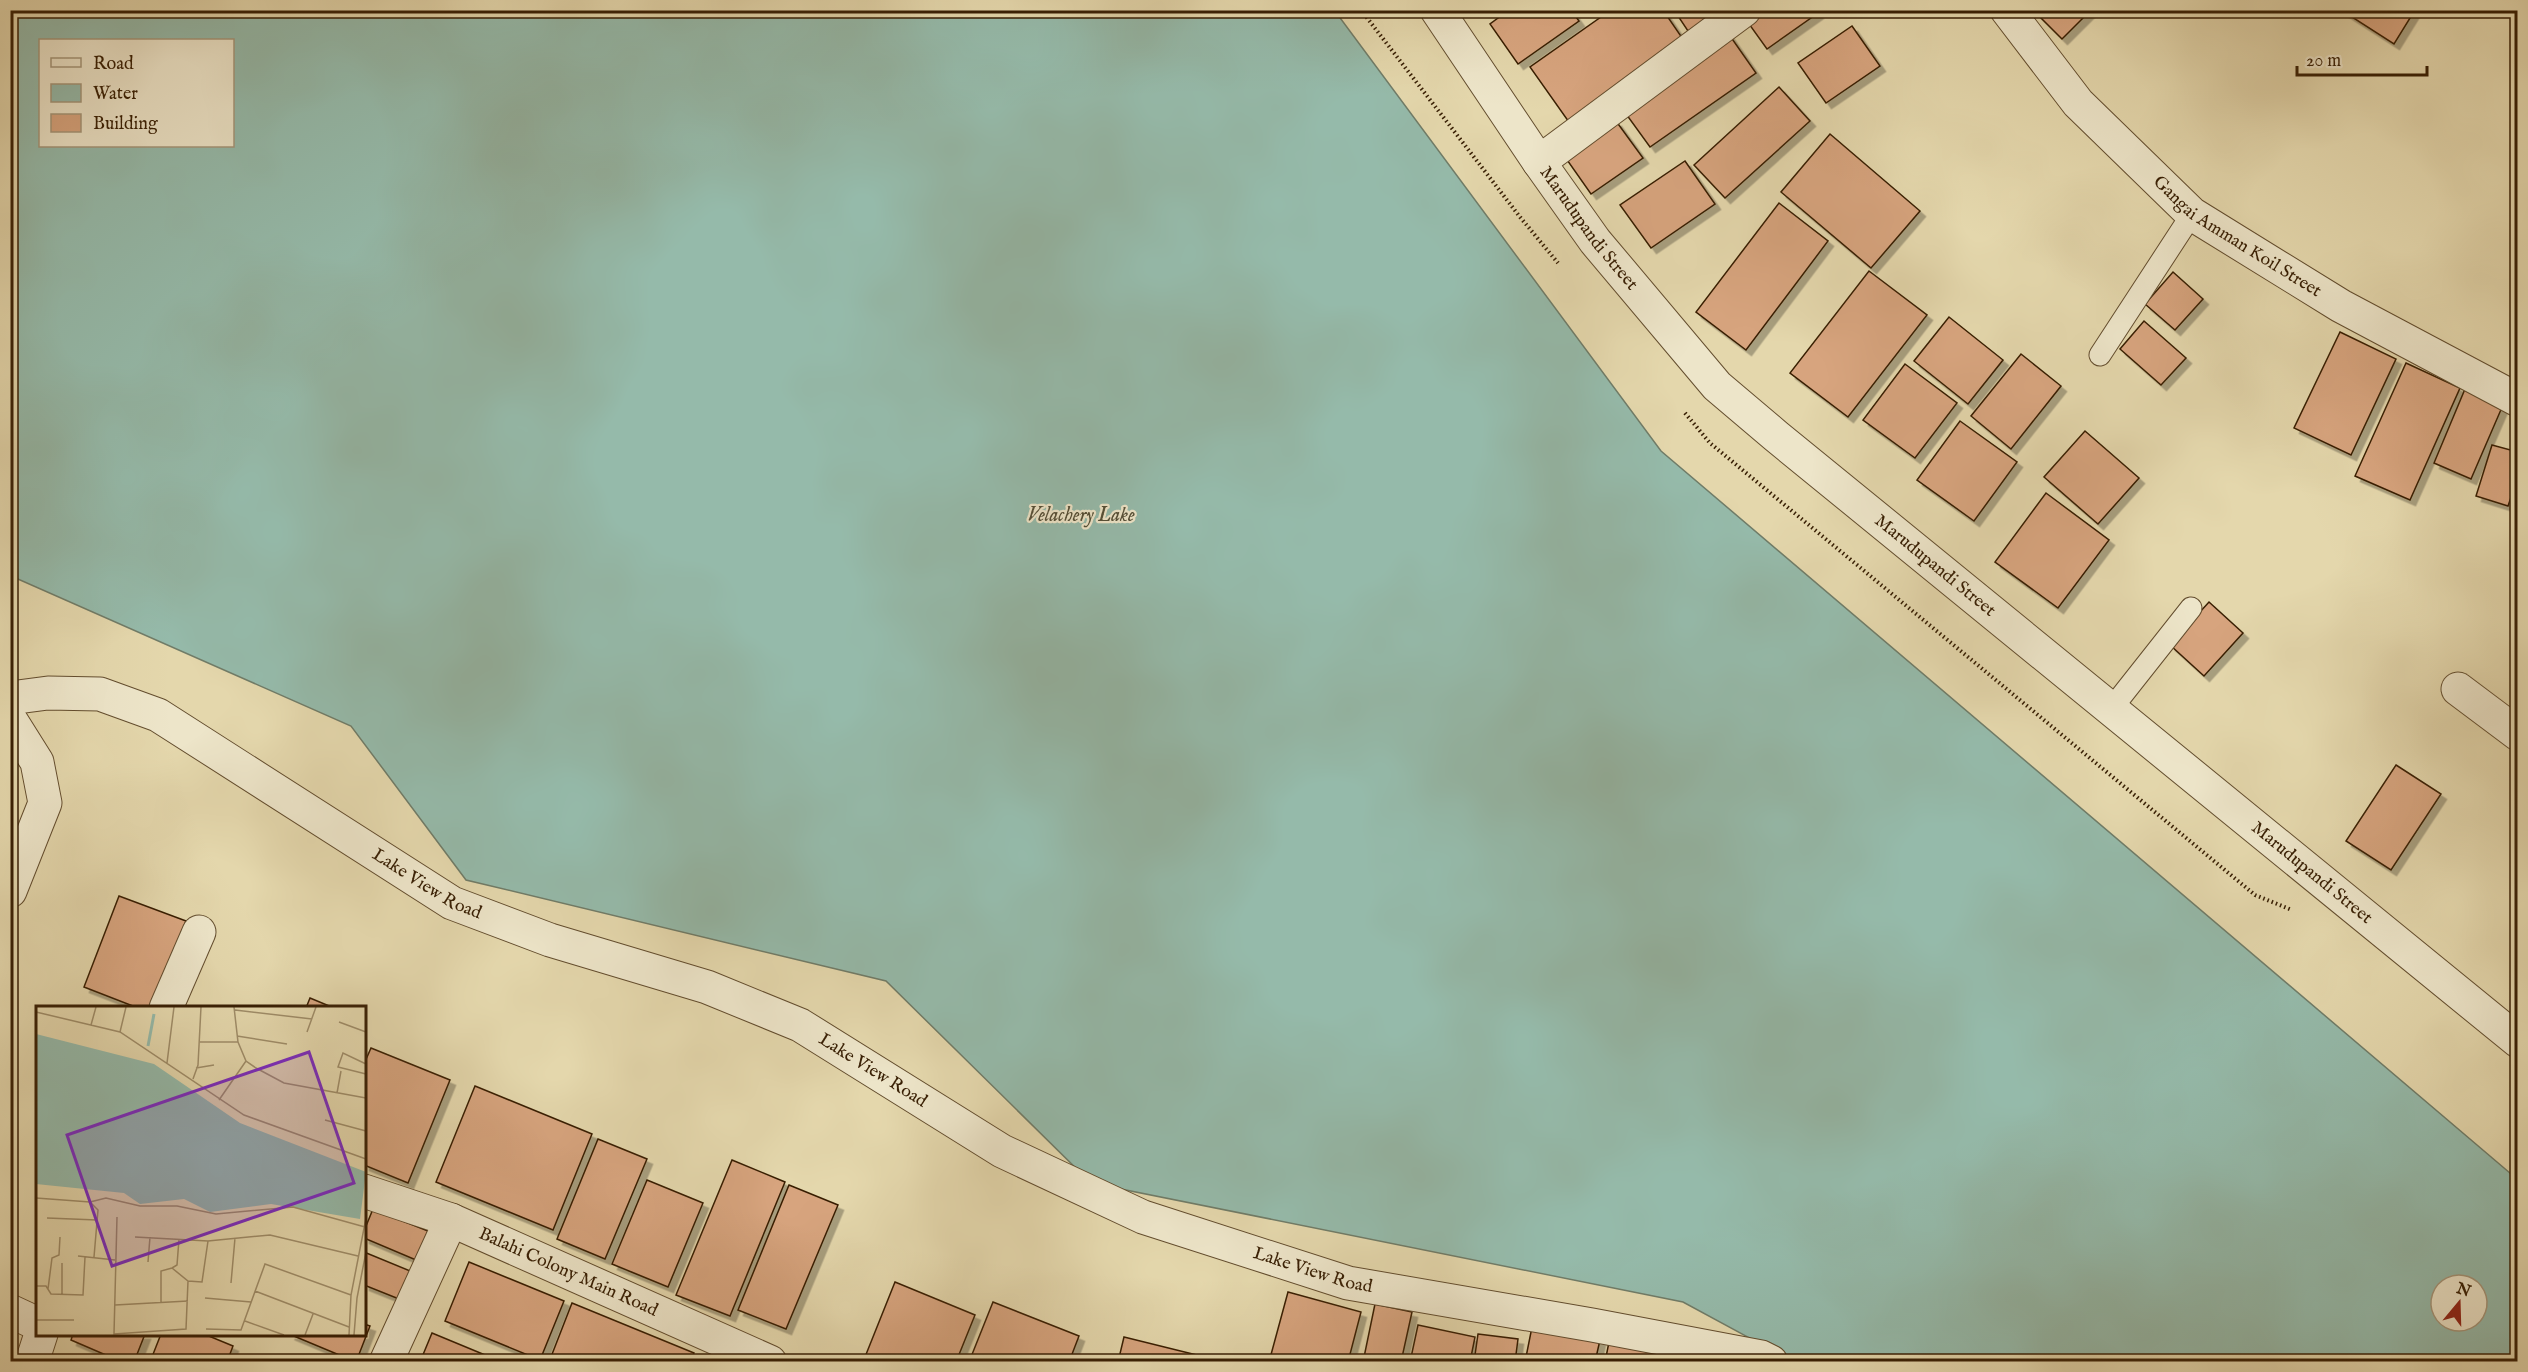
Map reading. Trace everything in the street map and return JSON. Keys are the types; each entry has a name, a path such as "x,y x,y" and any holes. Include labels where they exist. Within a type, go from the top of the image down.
{"street":[{"name":"Marudupandi Street","path":"1437,10 1594,241 1717,386 2517,1041"},
{"path":"1539,162 1743,10"},
{"name":"Gangai Amman Koil Street","path":"2007,10 2078,103 2192,214 2341,306 2517,400"},
{"path":"2458,689 2517,734"},
{"name":"Lake View Road","path":"10,698 48,693 100,694 158,715 452,903 550,940 707,987 800,1025 1002,1151 1143,1217 1348,1283 1592,1325 1761,1357 1771,1362"},
{"path":"10,718 37,762 45,803 10,891"},
{"path":"167,1006 199,932"},
{"name":"Balahi Colony Main Road","path":"366,1192 451,1220 712,1350 770,1362"},
{"path":"386,1362 451,1220"},
{"path":"10,1311 36,1323"},
{"path":"32,1362 41,1336"}],"lane":[{"path":"2100,356 2192,214"},
{"path":"2112,708 2191,608"}],"water":[{"name":"Velachery Lake","path":"11,11 1335,11 1661,451 2517,1179 2517,1361 1792,1361 1683,1302 1091,1183 886,981 466,880 351,726 11,576"}],"building":[{"path":"1509,10 1571,10 1579,21 1518,64 1490,24"},
{"path":"1611,10 1663,10 1687,45 1571,125 1530,67"},
{"path":"1674,10 1719,10 1688,31"},
{"path":"1753,10 1816,10 1818,13 1767,49 1744,17"},
{"path":"2033,10 2091,10 2062,39"},
{"path":"2341,10 2415,10 2394,44"},
{"path":"1852,26 1880,66 1826,103 1798,63"},
{"path":"1728,33 1756,73 1650,147 1621,107"},
{"path":"1779,87 1810,121 1725,198 1694,165"},
{"path":"1616,121 1643,158 1591,194 1565,157"},
{"path":"1830,134 1920,211 1871,268 1781,192"},
{"path":"1685,161 1715,204 1651,248 1620,205"},
{"path":"1779,203 1828,241 1746,350 1696,312"},
{"path":"1869,271 1927,315 1848,417 1790,373"},
{"path":"2173,272 2203,299 2175,330 2145,304"},
{"path":"1949,317 2003,360 1968,404 1914,361"},
{"path":"2144,321 2186,358 2161,385 2120,349"},
{"path":"2340,332 2396,359 2351,455 2294,428"},
{"path":"2021,354 2061,386 2011,449 1971,416"},
{"path":"2406,363 2460,388 2410,500 2355,476"},
{"path":"1905,364 1957,403 1915,458 1863,420"},
{"path":"2465,389 2503,405 2471,479 2434,463"},
{"path":"1960,421 2017,462 1974,521 1917,480"},
{"path":"2085,431 2139,478 2098,524 2044,477"},
{"path":"2492,445 2518,452 2518,477 2508,506 2476,496"},
{"path":"2046,493 2109,540 2058,608 1995,562"},
{"path":"2209,602 2243,633 2204,676 2170,645"},
{"path":"2396,765 2441,794 2391,870 2346,841"},
{"path":"119,896 186,921 153,1006 133,1006 84,987"},
{"path":"310,998 329,1006 307,1006"},
{"path":"371,1048 450,1080 408,1183 366,1166 366,1059"},
{"path":"475,1086 592,1134 553,1230 436,1182"},
{"path":"598,1139 647,1159 605,1259 557,1239"},
{"path":"732,1160 785,1182 730,1316 676,1295"},
{"path":"647,1180 703,1203 668,1287 612,1264"},
{"path":"789,1185 838,1205 786,1329 738,1310"},
{"path":"373,1209 428,1231 416,1260 366,1239 366,1226"},
{"path":"366,1253 415,1273 404,1301 366,1286"},
{"path":"469,1262 564,1301 540,1360 445,1321"},
{"path":"895,1282 975,1315 956,1362 863,1362"},
{"path":"1288,1292 1361,1312 1348,1362 1269,1362"},
{"path":"993,1302 1079,1336 1069,1362 969,1362"},
{"path":"572,1303 694,1353 691,1362 549,1362"},
{"path":"1375,1304 1412,1312 1401,1362 1363,1362"},
{"path":"366,1325 370,1326 356,1362 294,1336 366,1336"},
{"path":"1418,1325 1475,1337 1470,1362 1410,1362"},
{"path":"1532,1327 1600,1340 1595,1362 1525,1362"},
{"path":"1611,1332 1690,1348 1687,1362 1605,1362"},
{"path":"432,1333 502,1362 420,1362"},
{"path":"1478,1334 1518,1339 1515,1362 1474,1362"},
{"path":"72,1336 144,1336 134,1362 122,1362 71,1340"},
{"path":"160,1336 209,1336 233,1346 227,1362 150,1362"},
{"path":"1124,1337 1225,1362 1118,1362"}]}
